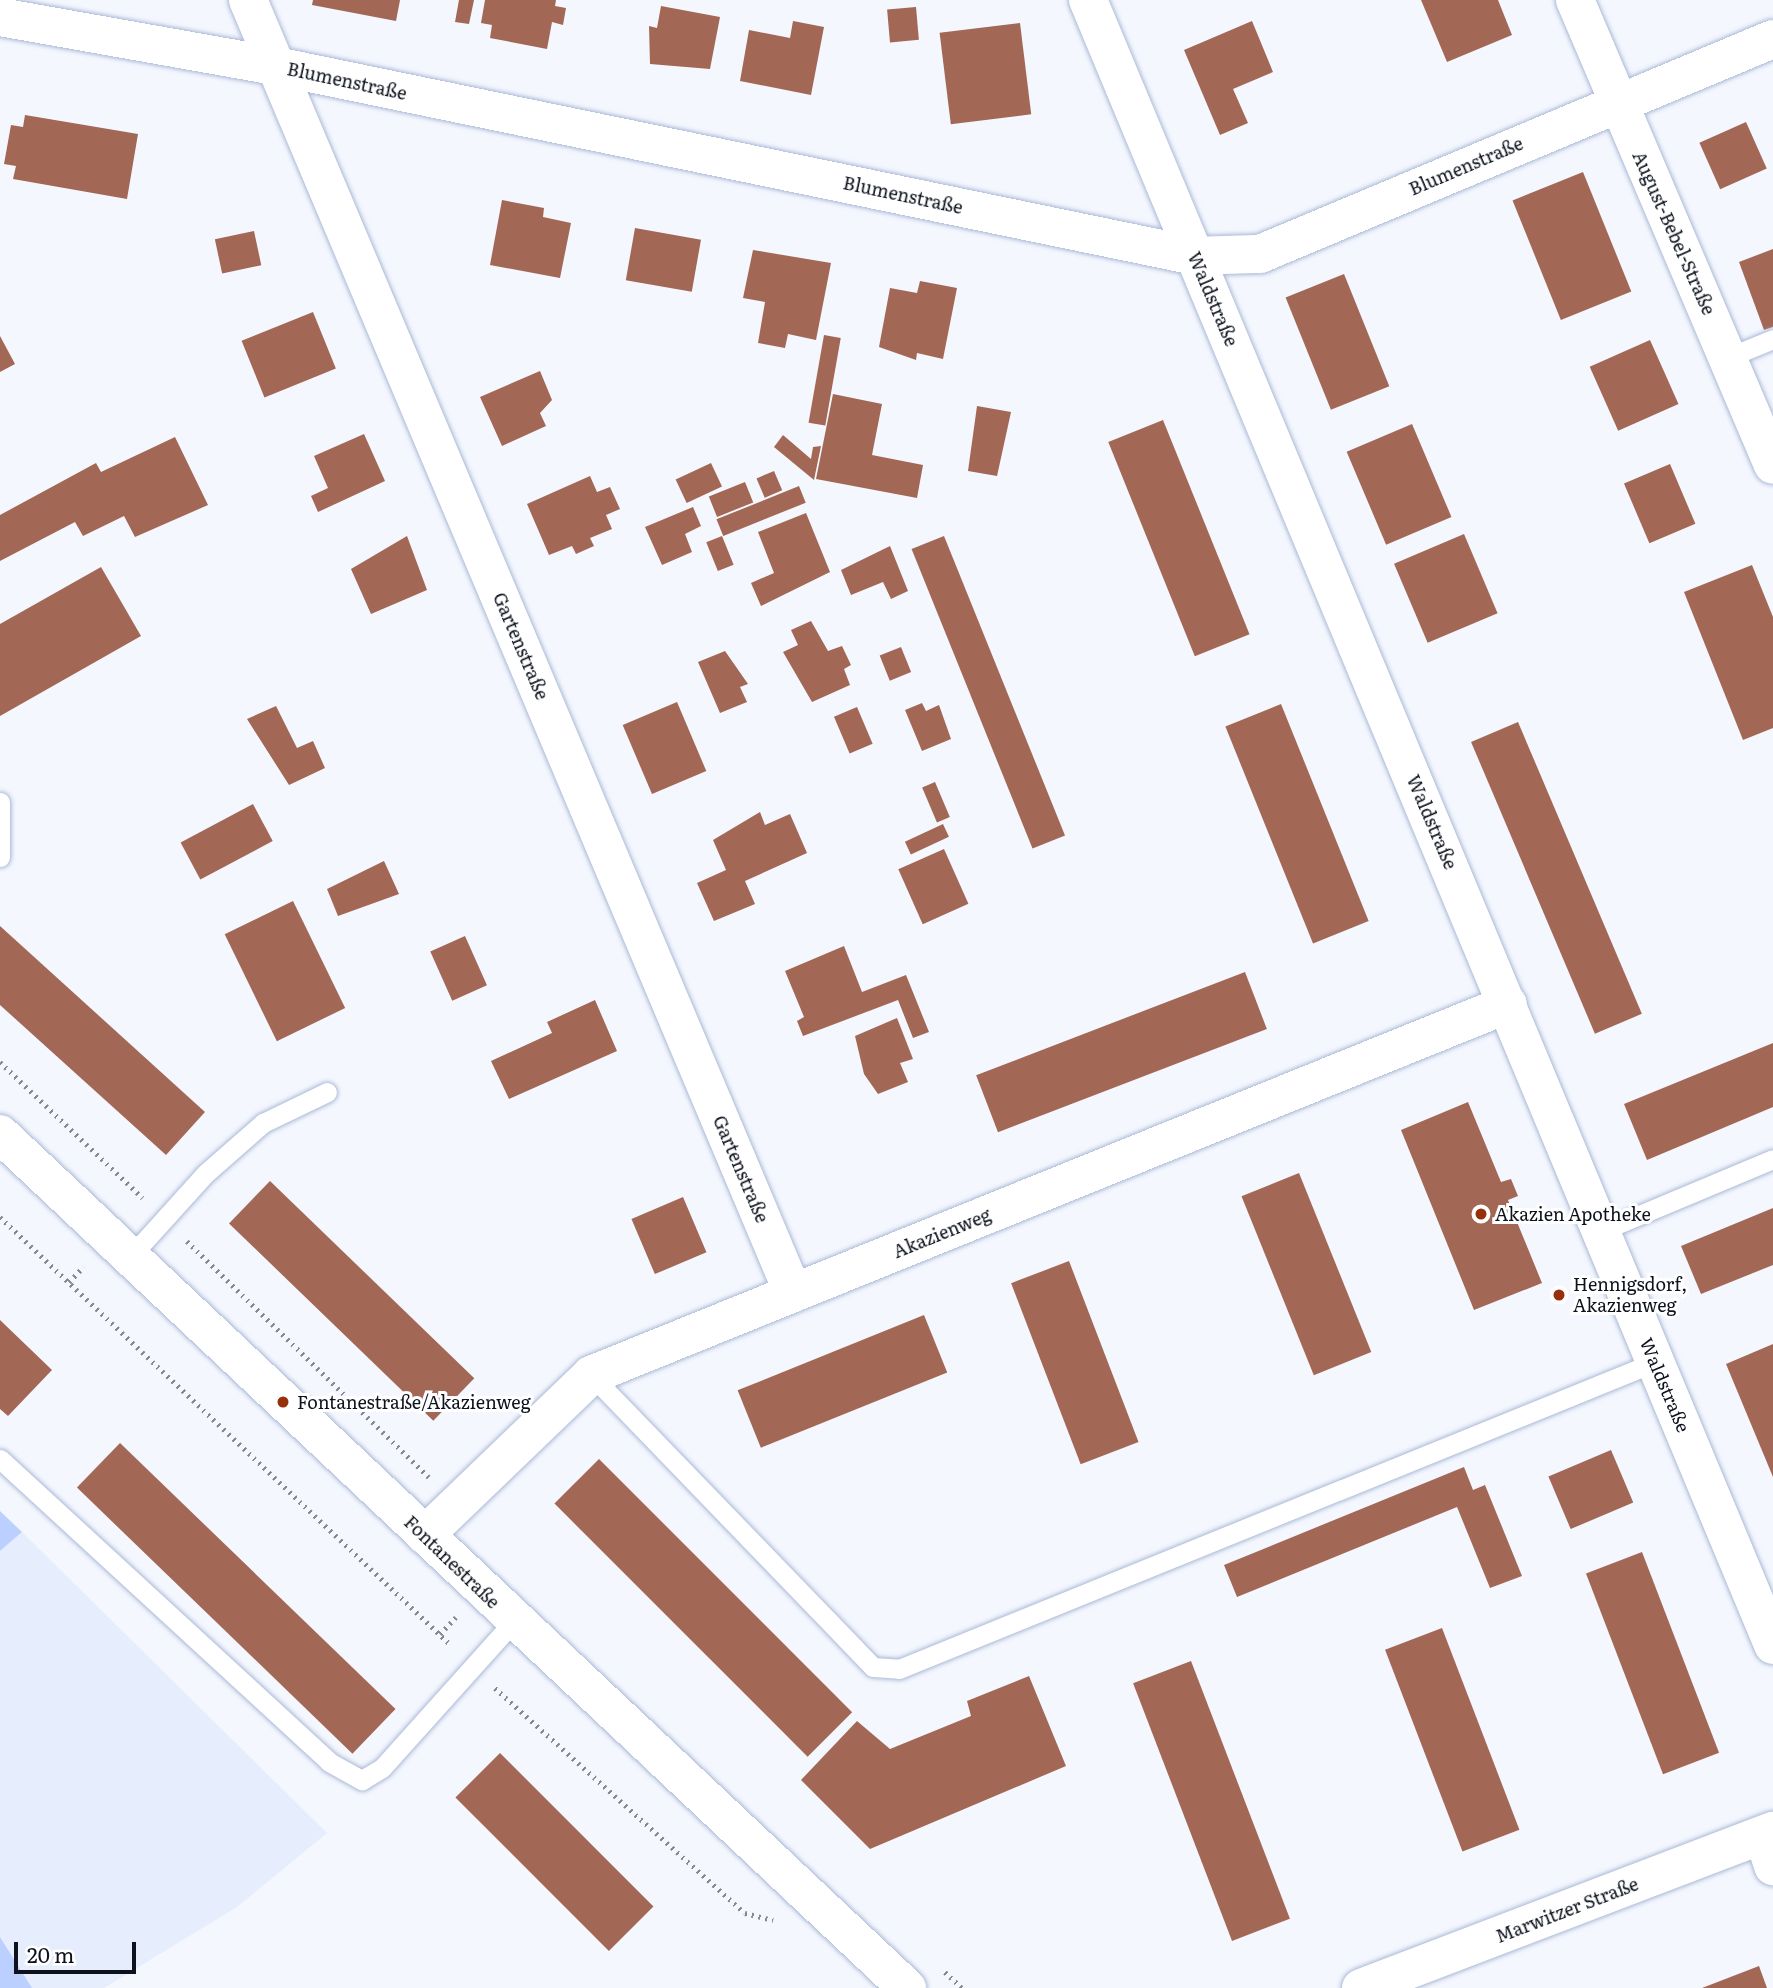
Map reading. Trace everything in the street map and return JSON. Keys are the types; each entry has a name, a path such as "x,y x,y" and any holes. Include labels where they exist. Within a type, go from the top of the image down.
{"street":[{"name":"Gartenstraße","path":"247,0 793,1293"},
{"name":"Waldstraße","path":"1088,0 1773,1645"},
{"name":"August-Bebel-Straße","path":"1575,0 1615,102 1771,455"},
{"name":"Blumenstraße","path":"0,17 276,66 1195,256 1260,254 1615,102 1773,38"},
{"name":"Akazienweg","path":"425,1535 591,1375 1508,1004"},
{"name":"Fontanestraße","path":"0,1133 907,1988"},
{"name":"Marwitzer Straße","path":"1361,1988 1770,1844"}],"lane":[{"path":"1729,357 1773,340"},
{"path":"0,802 0,857"},
{"path":"130,1257 206,1173 263,1123 327,1093"},
{"path":"1601,1231 1773,1159"},
{"path":"591,1375 873,1667 899,1669 1655,1362"},
{"path":"0,1459 329,1762 362,1780 382,1768 475,1669 514,1620"}],"path":[{"path":"0,1217 475,1669 745,1913"},
{"path":"440,1634 457,1617"}],"shaded area":[{"path":"0,1511 22,1532 0,1551"},
{"path":"22,1532 327,1833 237,1907 104,1988 32,1988 0,1937 0,1551"},
{"path":"0,1937 32,1988 0,1988"}],"building":[{"path":"313,0 400,0 396,21 312,5"},
{"path":"459,0 474,0 469,24 455,22"},
{"path":"485,0 556,0 555,6 566,8 563,25 552,22 547,49 490,38 492,25 481,23"},
{"path":"1421,0 1498,0 1512,35 1447,62"},
{"path":"661,6 720,17 710,69 650,64 649,26 657,28"},
{"path":"916,7 919,40 890,42 887,10"},
{"path":"793,21 824,27 811,95 740,81 749,30 790,38"},
{"path":"1252,21 1273,72 1233,89 1248,123 1220,135 1184,50"},
{"path":"1020,23 1031,114 951,124 940,33"},
{"path":"25,115 138,134 127,199 13,179 16,166 4,164 11,125 23,127"},
{"path":"1746,122 1767,169 1720,189 1699,143"},
{"path":"1583,172 1631,292 1561,320 1513,200"},
{"path":"502,200 544,208 543,217 571,223 560,278 490,265"},
{"path":"635,228 701,240 692,292 626,280"},
{"path":"254,231 261,265 222,274 215,239"},
{"path":"1773,249 1773,327 1764,330 1739,262"},
{"path":"753,250 831,263 816,340 788,334 785,348 758,343 765,302 743,298"},
{"path":"1344,274 1389,386 1331,410 1286,298"},
{"path":"920,281 957,288 943,359 917,353 916,360 879,347 890,288 917,293"},
{"path":"313,312 336,369 264,397 242,341"},
{"path":"824,335 841,338 825,426 809,423"},
{"path":"0,336 15,364 0,372"},
{"path":"1650,340 1678,404 1618,431 1590,367"},
{"path":"540,371 552,400 540,413 546,426 502,446 480,397"},
{"path":"833,394 882,404 872,455 923,465 917,498 816,479"},
{"path":"977,406 1011,412 997,476 968,471"},
{"path":"1163,420 1250,634 1195,656 1108,442"},
{"path":"1412,424 1451,517 1386,545 1347,452"},
{"path":"364,434 385,481 318,512 311,496 328,488 314,456"},
{"path":"783,435 811,459 813,447 821,446 814,480 774,447"},
{"path":"175,437 208,505 135,537 124,516 83,536 75,522 0,561 0,515 96,463 101,472"},
{"path":"711,463 722,487 687,503 676,479"},
{"path":"1670,464 1695,524 1649,543 1624,484"},
{"path":"774,471 782,490 765,498 757,478"},
{"path":"590,476 597,492 610,487 620,509 606,515 612,529 590,538 594,546 576,554 572,546 549,555 527,504"},
{"path":"745,482 753,502 717,517 709,497"},
{"path":"799,486 806,503 723,536 716,519"},
{"path":"693,507 701,526 685,534 692,552 662,565 645,527"},
{"path":"806,513 830,572 761,606 751,583 774,573 758,532"},
{"path":"1464,534 1498,613 1428,643 1394,564"},
{"path":"407,536 427,590 371,614 351,569"},
{"path":"722,536 734,565 718,571 706,542"},
{"path":"944,536 1065,835 1033,849 912,549"},
{"path":"890,546 908,591 891,599 883,582 851,595 841,570"},
{"path":"1752,565 1773,617 1773,728 1743,740 1684,592"},
{"path":"101,567 141,636 0,716 0,624"},
{"path":"811,621 828,651 842,646 851,665 844,669 850,685 812,702 783,652 798,645 791,630"},
{"path":"901,647 911,672 890,681 880,656"},
{"path":"725,651 748,684 740,687 747,702 720,713 698,662"},
{"path":"677,702 706,771 652,794 623,725"},
{"path":"922,703 926,711 939,705 951,739 922,751 905,710"},
{"path":"1281,704 1369,921 1313,943 1225,726"},
{"path":"276,706 297,748 313,741 325,768 289,785 247,719"},
{"path":"857,707 873,744 850,754 834,717"},
{"path":"1518,722 1642,1014 1595,1034 1471,742"},
{"path":"935,782 950,817 937,822 922,787"},
{"path":"253,804 273,841 200,880 181,842"},
{"path":"760,812 765,825 790,814 807,853 745,881 755,904 714,921 697,883 726,870 713,840"},
{"path":"943,824 949,837 911,854 905,842"},
{"path":"944,849 968,904 923,924 898,869"},
{"path":"384,861 399,894 338,916 327,889"},
{"path":"293,901 345,1008 277,1041 225,934"},
{"path":"0,926 205,1112 166,1155 0,1005"},
{"path":"465,936 487,985 452,1001 430,951"},
{"path":"844,946 862,992 906,975 929,1032 913,1038 898,1000 803,1036 797,1021 804,1017 785,971"},
{"path":"1245,972 1267,1029 998,1132 976,1075"},
{"path":"595,1000 617,1051 509,1099 491,1061 552,1033 547,1022"},
{"path":"897,1018 913,1059 900,1063 908,1082 878,1094 864,1074 855,1036"},
{"path":"1773,1043 1773,1107 1647,1160 1624,1104"},
{"path":"1468,1102 1501,1182 1511,1179 1518,1196 1508,1200 1542,1283 1474,1310 1401,1130"},
{"path":"1299,1173 1371,1352 1314,1375 1242,1196"},
{"path":"270,1181 474,1378 433,1421 229,1223"},
{"path":"683,1197 706,1252 655,1274 631,1219"},
{"path":"1773,1208 1773,1265 1701,1294 1681,1246"},
{"path":"1069,1261 1139,1442 1081,1464 1011,1283"},
{"path":"924,1315 947,1372 761,1448 738,1390"},
{"path":"0,1320 52,1370 8,1416 0,1409"},
{"path":"1773,1344 1773,1477 1726,1364"},
{"path":"120,1443 396,1709 352,1754 77,1488"},
{"path":"1611,1450 1633,1502 1571,1529 1548,1477"},
{"path":"599,1459 852,1712 808,1757 554,1504"},
{"path":"1464,1467 1473,1490 1485,1485 1522,1576 1490,1588 1457,1507 1237,1597 1224,1565"},
{"path":"1642,1552 1719,1753 1663,1774 1586,1574"},
{"path":"1442,1628 1519,1830 1462,1852 1385,1650"},
{"path":"1191,1661 1290,1919 1232,1941 1133,1683"},
{"path":"1029,1676 1066,1766 870,1849 801,1780 857,1721 890,1749 971,1716 967,1701"},
{"path":"500,1753 653,1906 609,1951 455,1798"},
{"path":"1759,1966 1767,1988 1702,1988"}],"place":[{"name":"Akazien Apotheke","path":"1481,1214"},
{"name":"Hennigsdorf, Akazienweg","path":"1559,1295"},
{"name":"Fontanestraße/Akazienweg","path":"283,1402"}]}
